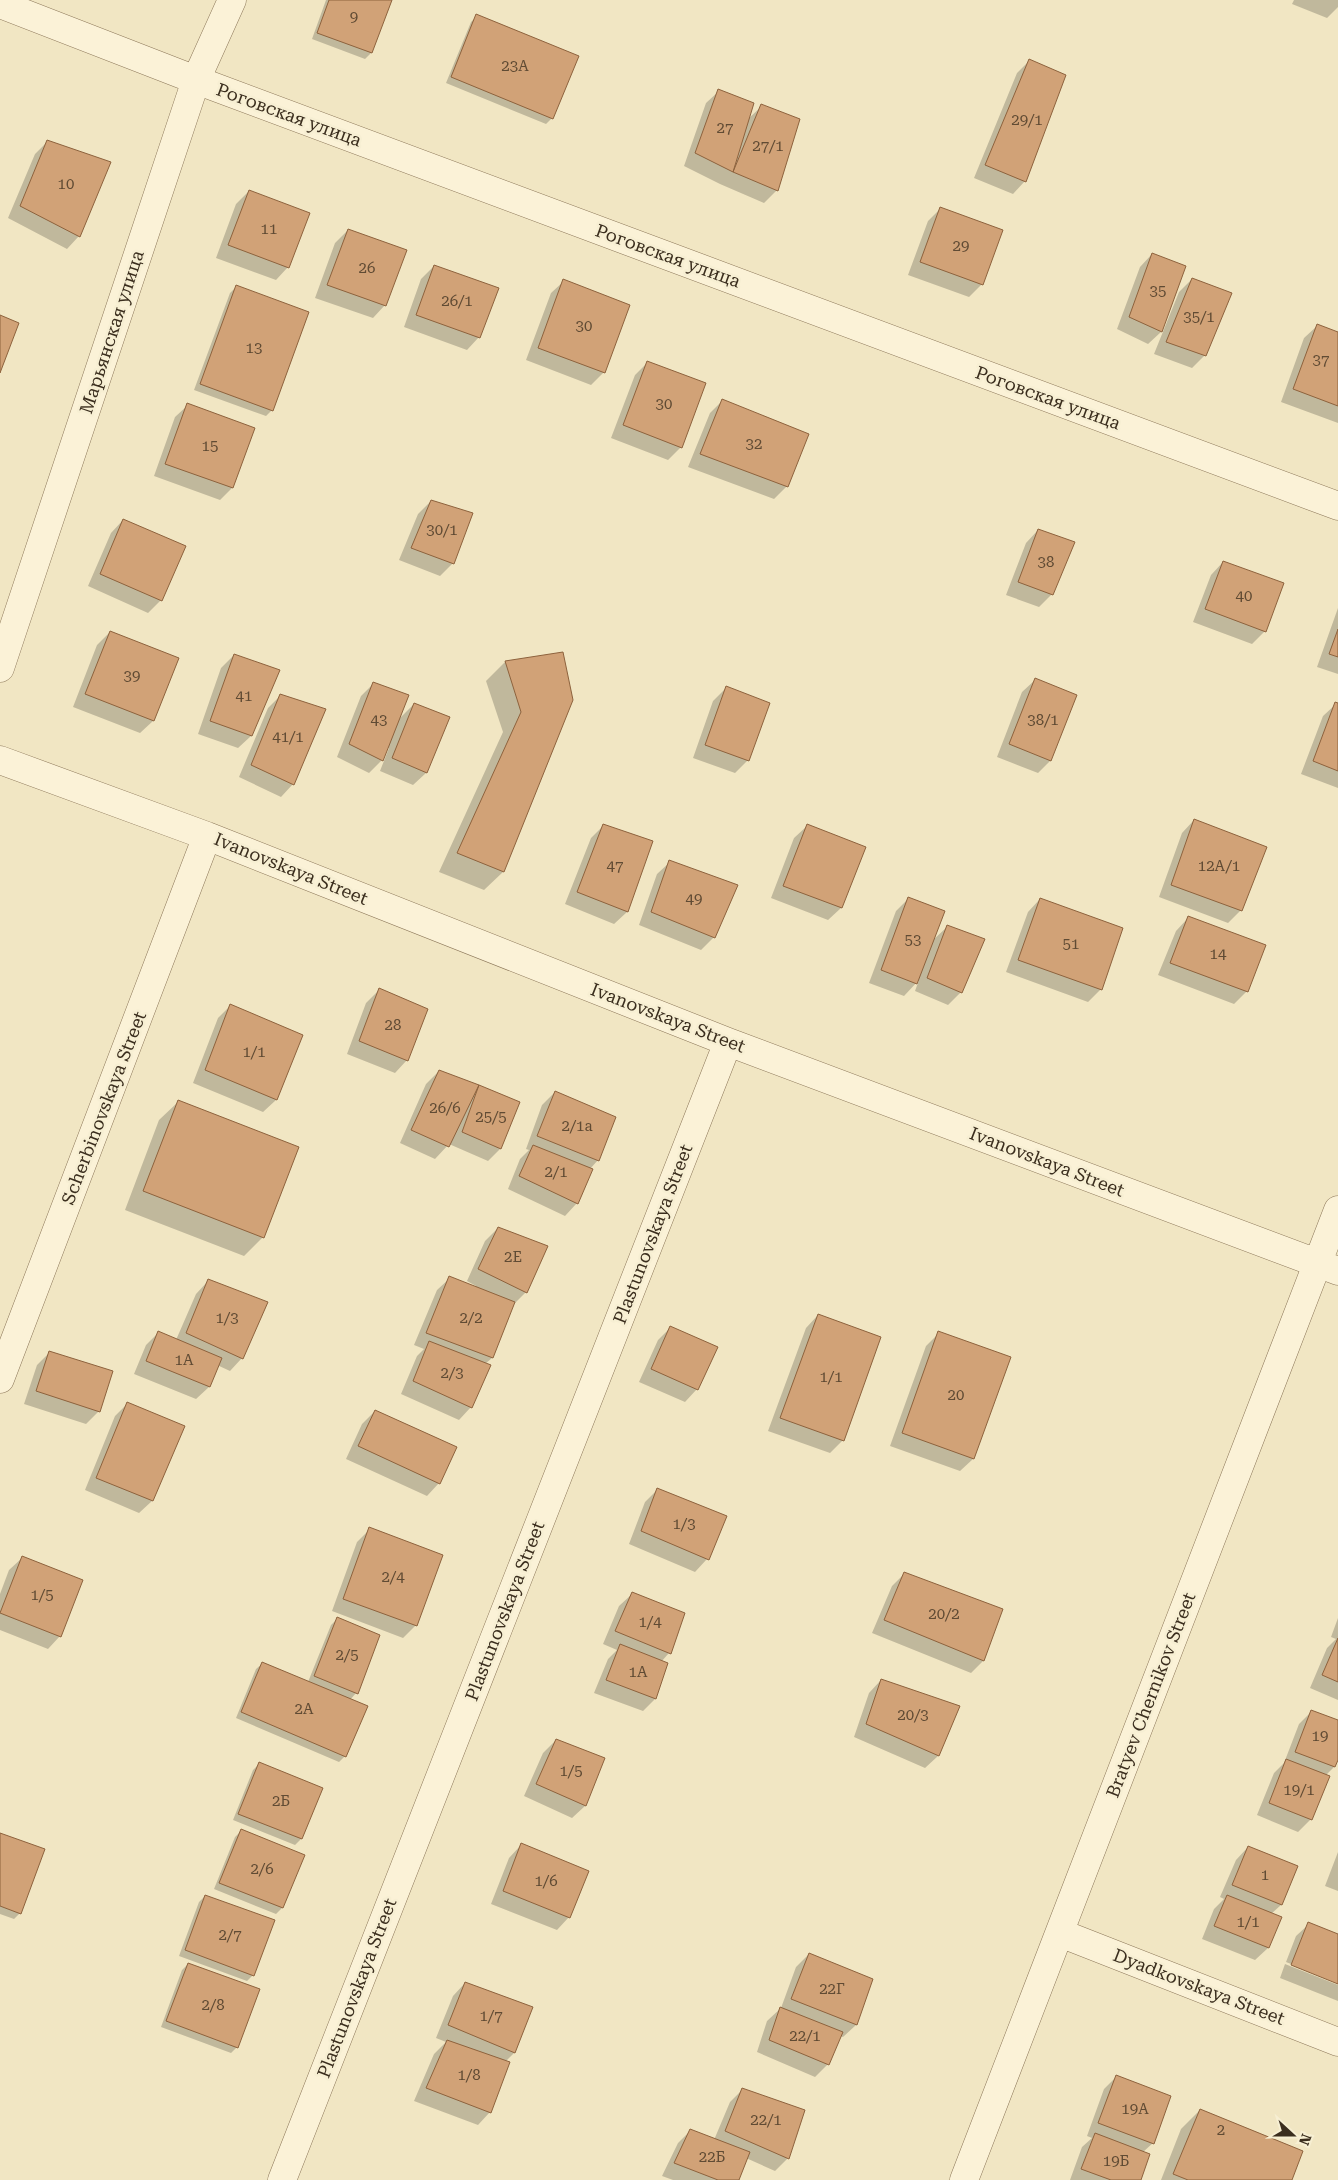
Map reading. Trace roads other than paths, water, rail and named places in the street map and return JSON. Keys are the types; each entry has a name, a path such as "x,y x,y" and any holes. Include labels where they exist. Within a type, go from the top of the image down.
{"street":[{"name":"Марьянская улица","path":"0,668 196,80 232,0"},
{"name":"Роговская улица","path":"0,4 196,80 1338,506"},
{"name":"Ivanovskaya Street","path":"0,760 207,836 728,1042 1328,1267"},
{"name":"Scherbinovskaya Street","path":"0,1380 207,836"},
{"name":"Plastunovskaya Street","path":"282,2180 728,1042"},
{"name":"Bratyev Chernikov Street","path":"964,2180 1060,1933 1328,1267 1338,1210"},
{"name":"Dyadkovskaya Street","path":"1060,1933 1338,2042"}]}
